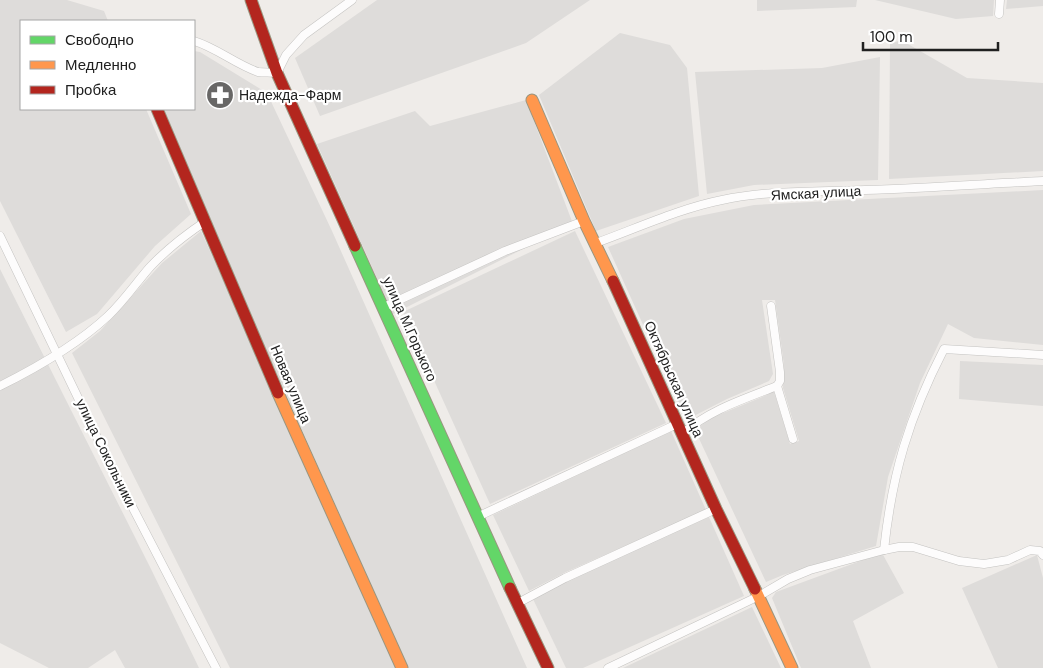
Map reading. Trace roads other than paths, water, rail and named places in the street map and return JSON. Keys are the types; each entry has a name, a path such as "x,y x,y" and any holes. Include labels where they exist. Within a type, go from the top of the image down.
{"street":[{"name":"улица М.Горького","path":"251,0 277,73 548,668"},
{"path":"195,41 259,72 277,73 286,55 304,35 352,0"},
{"path":"1000,0 1000,14"},
{"name":"Октябрьская улица","path":"532,100 584,221 596,243 716,509 792,668"},
{"name":"Новая улица","path":"156,110 206,221 289,418 402,668"},
{"name":"Ямская улица","path":"596,243 676,214 730,198 780,193 1043,181"},
{"path":"0,386 58,353 90,332 110,314 151,266 180,238 206,221"},
{"path":"384,307 504,251 584,221"},
{"name":"улица Сокольники","path":"0,236 108,460 216,668"},
{"path":"478,517 693,424 709,414 777,386 780,381 780,372 771,306"},
{"path":"884,550 895,476 903,445 926,384 944,349 1043,355"},
{"path":"777,386 793,440"},
{"path":"518,603 565,578 716,509"},
{"path":"608,668 810,570 899,546 913,547 942,557 984,564 1008,560 1030,550 1040,551 1043,555"}],"place":[{"name":"Надежда-Фарм","path":"220,95"}]}
